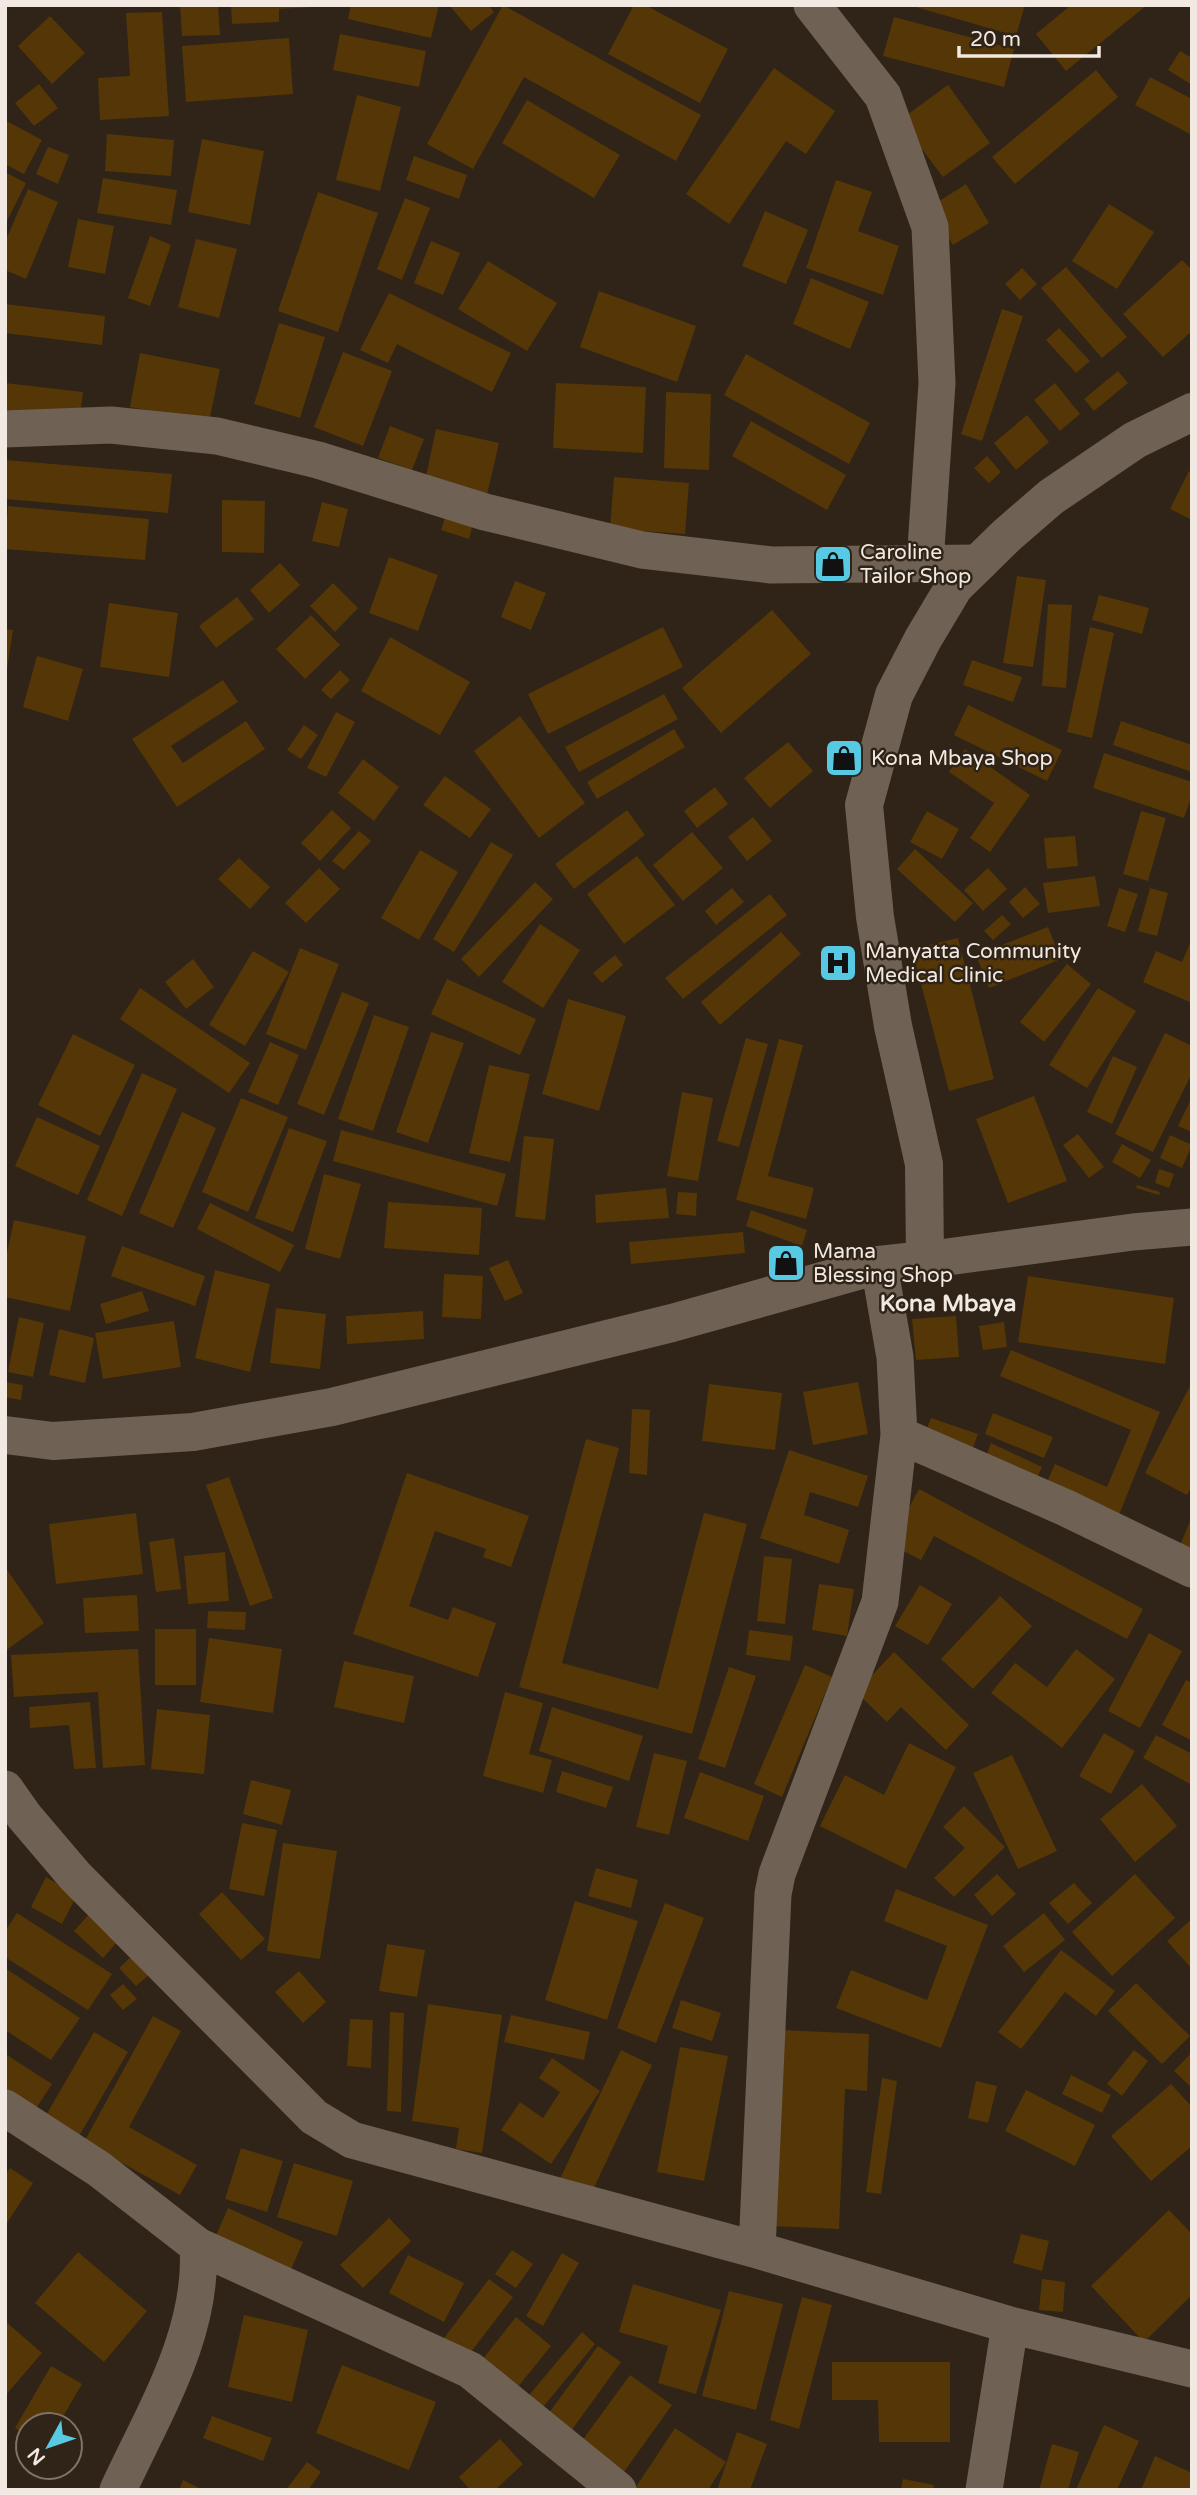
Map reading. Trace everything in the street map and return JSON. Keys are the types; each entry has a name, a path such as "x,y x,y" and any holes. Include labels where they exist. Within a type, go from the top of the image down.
{"street":[{"path":"812,5 883,96 930,228 937,383 925,563"},
{"path":"925,1260 924,1164 893,1026 875,917 864,805 894,695 954,587 979,563 1051,497 1135,440 1192,412"},
{"path":"5,429 111,425 217,436 317,460 485,512 642,550 771,565 979,563"},
{"path":"5,1435 53,1441 193,1432 332,1407 672,1323 879,1265 1133,1232 1192,1227"},
{"path":"757,2250 773,1894 777,1874 880,1602 899,1435 895,1357 879,1265"},
{"path":"899,1435 1066,1508 1192,1569"},
{"path":"12,1814 314,2117 352,2140 757,2250 1010,2325 1192,2369"},
{"path":"5,2108 99,2169 198,2246 470,2370 618,2490"},
{"path":"118,2490 182,2352 200,2272 198,2246"},
{"path":"984,2490 1010,2325"}],"building":[{"path":"180,5 218,5 220,35 182,36"},
{"path":"231,5 312,7 279,9 279,22 232,24"},
{"path":"351,5 439,5 431,38 348,19"},
{"path":"449,5 488,5 494,12 471,31"},
{"path":"503,5 701,115 676,161 524,77 473,169 427,144"},
{"path":"634,5 645,5 728,49 700,103 608,54"},
{"path":"909,5 1025,5 1016,36"},
{"path":"1071,5 1147,5 1066,71 1036,34"},
{"path":"162,12 169,116 100,120 98,78 130,76 126,13"},
{"path":"50,16 85,53 52,84 18,46"},
{"path":"894,17 1014,49 1004,87 883,56"},
{"path":"340,34 426,51 419,87 333,70"},
{"path":"289,38 293,94 186,102 182,46"},
{"path":"1180,51 1192,58 1192,85 1168,70"},
{"path":"774,68 835,111 806,154 786,141 729,224 686,194"},
{"path":"1096,70 1118,97 1015,184 992,157"},
{"path":"1150,77 1192,99 1192,135 1135,105"},
{"path":"39,84 58,108 34,126 15,103"},
{"path":"948,85 990,143 943,177 900,120"},
{"path":"357,95 401,107 380,191 336,180"},
{"path":"527,100 620,155 594,198 502,143"},
{"path":"5,120 42,140 24,174 5,164"},
{"path":"107,134 174,140 171,176 105,171"},
{"path":"202,139 264,151 250,225 188,212"},
{"path":"48,147 69,155 58,184 36,174"},
{"path":"414,156 467,175 459,199 406,180"},
{"path":"5,172 26,183 5,225"},
{"path":"103,178 177,190 171,225 97,213"},
{"path":"836,180 872,192 858,231 899,246 883,295 806,268"},
{"path":"966,184 989,223 953,245 930,207"},
{"path":"28,189 58,202 26,279 5,270 5,242"},
{"path":"318,192 378,213 338,332 278,311"},
{"path":"405,198 430,208 402,280 377,269"},
{"path":"1109,204 1154,232 1117,289 1072,261"},
{"path":"765,211 808,230 786,284 742,266"},
{"path":"78,219 114,226 105,274 68,267"},
{"path":"150,236 171,245 150,306 128,298"},
{"path":"196,239 237,249 219,318 178,307"},
{"path":"431,241 460,253 443,295 414,283"},
{"path":"1182,260 1192,270 1192,331 1163,357 1123,314"},
{"path":"488,261 557,303 527,351 458,309"},
{"path":"1066,267 1127,337 1102,358 1041,288"},
{"path":"1022,268 1037,284 1020,300 1005,284"},
{"path":"811,278 869,302 850,349 793,324"},
{"path":"599,291 696,326 677,382 580,347"},
{"path":"389,293 511,353 492,392 397,344 388,363 360,350"},
{"path":"5,304 105,316 102,345 5,333"},
{"path":"1002,309 1023,316 982,441 961,434"},
{"path":"279,323 325,337 300,418 254,404"},
{"path":"1059,328 1090,361 1076,373 1046,340"},
{"path":"343,352 392,371 363,446 314,427"},
{"path":"140,353 220,369 209,422 130,407"},
{"path":"746,354 870,423 849,464 724,395"},
{"path":"1118,371 1128,383 1094,411 1084,399"},
{"path":"5,383 83,392 79,423 5,414"},
{"path":"556,383 646,387 643,453 553,448"},
{"path":"1055,383 1080,414 1060,431 1034,400"},
{"path":"666,392 711,394 709,470 664,468"},
{"path":"1027,415 1049,442 1016,470 994,443"},
{"path":"751,421 846,475 827,510 732,456"},
{"path":"390,426 424,439 412,470 378,458"},
{"path":"436,429 499,443 487,495 425,481"},
{"path":"987,456 1001,472 989,483 974,468"},
{"path":"5,460 172,474 168,513 5,499"},
{"path":"1189,471 1192,472 1192,520 1170,509"},
{"path":"614,477 689,483 685,534 610,529"},
{"path":"222,500 265,501 264,553 222,552"},
{"path":"322,502 348,509 339,547 312,541"},
{"path":"8,506 149,519 145,560 5,549"},
{"path":"448,508 475,516 469,539 441,530"},
{"path":"389,557 438,575 418,631 369,613"},
{"path":"280,563 300,585 269,613 250,590"},
{"path":"1017,576 1046,580 1033,667 1003,663"},
{"path":"515,581 546,593 531,630 501,617"},
{"path":"333,583 358,608 335,632 310,606"},
{"path":"1099,595 1149,608 1142,634 1092,620"},
{"path":"237,597 254,619 216,648 199,626"},
{"path":"109,603 178,613 169,677 100,667"},
{"path":"1048,604 1072,605 1066,688 1042,686"},
{"path":"772,610 811,654 721,733 682,688"},
{"path":"311,615 340,645 305,679 276,649"},
{"path":"663,627 683,667 548,734 528,694"},
{"path":"1090,627 1114,633 1092,738 1067,732"},
{"path":"5,629 13,630 7,669 5,669"},
{"path":"390,637 470,682 440,735 361,691"},
{"path":"37,656 83,669 68,721 23,707"},
{"path":"972,660 1022,677 1013,702 963,685"},
{"path":"340,670 350,680 331,699 321,690"},
{"path":"223,680 238,702 171,746 183,763 246,721 265,749 177,807 132,739"},
{"path":"664,694 678,719 579,772 565,747"},
{"path":"968,705 1062,750 1047,781 954,735"},
{"path":"336,712 355,722 326,777 307,768"},
{"path":"520,716 585,803 539,838 474,751"},
{"path":"1121,721 1192,745 1192,772 1113,745"},
{"path":"304,725 318,735 301,759 287,750"},
{"path":"674,729 685,747 597,799 587,782"},
{"path":"788,742 813,771 770,808 744,778"},
{"path":"965,749 1030,795 990,852 970,838 994,803 949,772"},
{"path":"1104,753 1192,782 1192,795 1184,818 1093,788"},
{"path":"363,759 399,787 374,821 338,793"},
{"path":"445,776 491,809 470,838 423,805"},
{"path":"715,787 728,804 697,828 684,811"},
{"path":"332,810 351,828 320,861 301,843"},
{"path":"627,810 645,835 574,889 555,864"},
{"path":"927,811 959,829 942,859 910,842"},
{"path":"1141,811 1166,818 1148,881 1123,874"},
{"path":"753,817 772,841 747,861 728,837"},
{"path":"359,831 371,841 344,870 332,861"},
{"path":"692,832 723,868 683,901 653,865"},
{"path":"1075,836 1078,866 1047,869 1044,838"},
{"path":"491,842 513,855 454,952 433,939"},
{"path":"915,849 973,903 955,922 897,869"},
{"path":"420,850 458,872 419,940 381,918"},
{"path":"637,856 675,905 624,944 587,894"},
{"path":"239,858 270,887 250,909 218,879"},
{"path":"319,868 340,889 306,923 285,903"},
{"path":"988,868 1007,889 983,911 964,890"},
{"path":"1095,876 1100,906 1048,913 1043,883"},
{"path":"535,882 553,899 479,977 461,959"},
{"path":"1025,887 1040,904 1023,918 1009,902"},
{"path":"732,888 744,902 716,925 705,911"},
{"path":"1119,888 1138,894 1125,932 1107,926"},
{"path":"1150,888 1168,893 1157,936 1138,931"},
{"path":"770,894 787,915 683,999 665,978"},
{"path":"1002,915 1011,924 993,940 984,931"},
{"path":"540,924 580,950 543,1008 502,982"},
{"path":"1048,927 1061,959 989,988 976,955"},
{"path":"781,932 801,954 720,1025 701,1002"},
{"path":"958,938 994,1079 949,1091 912,949"},
{"path":"1192,939 1192,1003 1143,982 1156,951 1182,962"},
{"path":"300,948 339,964 306,1050 266,1034"},
{"path":"253,951 289,972 245,1046 209,1025"},
{"path":"615,955 623,965 602,983 593,973"},
{"path":"193,959 214,987 186,1009 165,982"},
{"path":"1067,964 1091,984 1044,1042 1020,1022"},
{"path":"447,979 536,1019 520,1055 431,1014"},
{"path":"140,988 250,1063 229,1093 120,1019"},
{"path":"1098,988 1136,1011 1087,1088 1049,1065"},
{"path":"342,992 369,1003 324,1115 297,1104"},
{"path":"568,999 626,1016 599,1111 542,1094"},
{"path":"374,1015 409,1027 373,1131 338,1119"},
{"path":"431,1032 464,1043 428,1143 396,1132"},
{"path":"1165,1033 1192,1046 1192,1073 1153,1152 1115,1134"},
{"path":"73,1034 135,1065 100,1136 38,1105"},
{"path":"746,1038 768,1044 739,1147 717,1141"},
{"path":"779,1039 803,1045 768,1176 814,1188 806,1219 736,1200"},
{"path":"270,1042 299,1055 278,1105 248,1092"},
{"path":"1113,1056 1137,1067 1112,1124 1087,1112"},
{"path":"489,1065 530,1074 510,1162 469,1153"},
{"path":"142,1073 177,1089 122,1216 87,1200"},
{"path":"682,1092 713,1098 698,1181 667,1176"},
{"path":"1034,1096 1067,1181 1008,1203 976,1119"},
{"path":"1192,1097 1192,1132 1178,1126"},
{"path":"241,1098 288,1117 248,1212 202,1192"},
{"path":"182,1112 216,1128 173,1228 139,1213"},
{"path":"37,1117 100,1146 78,1195 15,1166"},
{"path":"289,1128 327,1141 293,1232 255,1218"},
{"path":"341,1130 506,1174 497,1206 333,1161"},
{"path":"1078,1134 1104,1167 1089,1178 1063,1145"},
{"path":"1170,1135 1192,1145 1182,1168 1160,1158"},
{"path":"524,1136 554,1139 545,1220 515,1217"},
{"path":"1122,1144 1151,1160 1140,1178 1112,1162"},
{"path":"1159,1169 1174,1174 1169,1188 1155,1183"},
{"path":"324,1174 361,1184 340,1259 305,1249"},
{"path":"1137,1185 1160,1192 1159,1195 1136,1188"},
{"path":"666,1188 669,1218 596,1223 595,1195"},
{"path":"678,1192 697,1193 696,1216 676,1214"},
{"path":"388,1202 482,1208 479,1255 384,1248"},
{"path":"210,1203 294,1245 280,1272 197,1229"},
{"path":"751,1210 807,1230 802,1246 746,1226"},
{"path":"14,1220 86,1236 70,1311 5,1297 5,1262"},
{"path":"743,1232 745,1253 631,1264 629,1242"},
{"path":"122,1246 205,1276 195,1306 111,1276"},
{"path":"508,1260 523,1293 505,1301 489,1268"},
{"path":"215,1270 270,1284 250,1372 195,1358"},
{"path":"444,1274 483,1276 481,1319 442,1317"},
{"path":"1028,1276 1174,1298 1165,1364 1018,1342"},
{"path":"142,1291 149,1311 106,1324 100,1304"},
{"path":"276,1308 326,1314 320,1369 270,1363"},
{"path":"423,1311 424,1339 347,1344 346,1316"},
{"path":"956,1316 959,1357 916,1360 912,1319"},
{"path":"19,1317 44,1323 33,1377 8,1372"},
{"path":"174,1321 181,1367 103,1379 95,1333"},
{"path":"1004,1322 1007,1347 983,1350 979,1326"},
{"path":"59,1329 94,1338 85,1383 49,1375"},
{"path":"1011,1350 1160,1412 1117,1520 1044,1489 1055,1464 1107,1487 1131,1430 1000,1376"},
{"path":"5,1382 23,1385 21,1400 5,1397"},
{"path":"858,1382 868,1434 813,1445 803,1392"},
{"path":"1192,1382 1192,1486 1187,1495 1145,1473"},
{"path":"709,1384 782,1393 775,1450 702,1441"},
{"path":"632,1409 650,1410 647,1475 629,1473"},
{"path":"993,1413 1053,1437 1044,1458 985,1434"},
{"path":"931,1418 978,1434 971,1453 924,1436"},
{"path":"586,1439 619,1448 562,1663 658,1689 704,1513 747,1524 692,1734 519,1687"},
{"path":"991,1443 1042,1467 1035,1483 985,1459"},
{"path":"789,1450 868,1476 858,1507 810,1492 804,1515 849,1530 839,1564 760,1538"},
{"path":"407,1473 529,1516 511,1567 483,1557 486,1549 435,1531 409,1606 448,1620 453,1607 496,1623 478,1677 353,1634"},
{"path":"229,1477 273,1598 250,1606 206,1485"},
{"path":"919,1489 1143,1609 1127,1639 934,1536 921,1560 890,1544"},
{"path":"136,1513 143,1574 56,1584 49,1524"},
{"path":"1192,1516 1192,1553 1179,1548"},
{"path":"174,1538 181,1589 156,1592 149,1542"},
{"path":"225,1552 229,1601 188,1604 184,1556"},
{"path":"764,1556 792,1559 785,1624 757,1621"},
{"path":"5,1567 44,1623 5,1651"},
{"path":"819,1584 854,1589 847,1636 812,1630"},
{"path":"920,1585 952,1604 928,1645 895,1626"},
{"path":"137,1595 139,1631 85,1633 83,1598"},
{"path":"1000,1596 1032,1626 973,1689 941,1659"},
{"path":"208,1611 246,1612 245,1630 207,1628"},
{"path":"155,1629 196,1629 196,1685 155,1685"},
{"path":"749,1630 793,1636 790,1661 746,1655"},
{"path":"1149,1633 1182,1651 1140,1728 1108,1711"},
{"path":"209,1638 282,1649 273,1713 200,1702"},
{"path":"138,1649 145,1765 103,1768 98,1692 14,1697 11,1655"},
{"path":"1076,1649 1115,1679 1062,1748 991,1693 1015,1663 1047,1687"},
{"path":"894,1652 969,1725 946,1750 901,1707 887,1722 856,1692"},
{"path":"344,1661 414,1676 404,1723 334,1707"},
{"path":"805,1665 832,1677 782,1797 754,1784"},
{"path":"729,1667 756,1676 725,1768 698,1759"},
{"path":"1186,1680 1192,1683 1192,1741 1162,1725"},
{"path":"505,1692 543,1703 529,1754 552,1760 543,1793 483,1776"},
{"path":"90,1702 96,1768 74,1769 69,1725 30,1728 29,1707"},
{"path":"552,1707 643,1736 629,1781 539,1751"},
{"path":"157,1709 210,1715 204,1774 151,1769"},
{"path":"1104,1733 1135,1751 1111,1794 1079,1776"},
{"path":"1156,1735 1192,1754 1192,1785 1143,1758"},
{"path":"909,1743 956,1767 906,1869 820,1826 845,1775 884,1795"},
{"path":"654,1753 687,1761 669,1835 636,1827"},
{"path":"1012,1755 1057,1851 1018,1869 973,1773"},
{"path":"562,1771 613,1787 606,1808 556,1792"},
{"path":"700,1772 764,1796 748,1841 684,1818"},
{"path":"251,1780 291,1790 282,1825 243,1814"},
{"path":"1142,1784 1177,1826 1135,1862 1100,1819"},
{"path":"964,1806 1005,1847 954,1897 934,1878 965,1848 943,1827"},
{"path":"242,1823 277,1830 264,1896 229,1889"},
{"path":"283,1843 337,1851 320,1959 267,1951"},
{"path":"596,1868 638,1880 631,1908 588,1896"},
{"path":"997,1874 1016,1894 992,1916 974,1895"},
{"path":"1135,1874 1175,1918 1112,1976 1072,1932"},
{"path":"46,1877 77,1895 62,1924 31,1907"},
{"path":"1074,1883 1092,1903 1068,1924 1049,1903"},
{"path":"896,1889 988,1925 941,2048 836,2008 851,1970 927,2000 947,1946 884,1921"},
{"path":"222,1892 265,1939 241,1960 199,1914"},
{"path":"575,1901 638,1921 607,2020 545,2000"},
{"path":"665,1903 704,1918 656,2043 617,2028"},
{"path":"17,1913 112,1974 88,2010 5,1957 5,1931"},
{"path":"90,1913 119,1940 103,1958 74,1931"},
{"path":"1044,1913 1065,1940 1024,1972 1003,1946"},
{"path":"1192,1919 1192,1969 1167,1941"},
{"path":"387,1944 425,1950 417,1997 379,1991"},
{"path":"1061,1950 1115,1991 1096,2016 1065,1992 1021,2049 998,2032"},
{"path":"134,1954 151,1973 136,1986 119,1968"},
{"path":"5,1968 80,2018 51,2060 5,2030"},
{"path":"299,1971 326,2002 303,2023 275,1992"},
{"path":"1136,1983 1190,2036 1162,2064 1108,2011"},
{"path":"123,1984 137,1999 123,2010 110,1995"},
{"path":"681,2000 721,2013 712,2041 672,2028"},
{"path":"428,2004 502,2015 482,2153 456,2149 459,2128 412,2121"},
{"path":"390,2012 404,2013 401,2112 387,2111"},
{"path":"511,2015 590,2032 584,2060 504,2042"},
{"path":"153,2016 181,2031 129,2127 197,2165 180,2195 84,2142"},
{"path":"350,2019 373,2020 371,2068 347,2066"},
{"path":"781,2030 869,2034 867,2091 845,2089 839,2229 772,2226"},
{"path":"94,2032 128,2052 75,2143 41,2124"},
{"path":"680,2047 728,2056 704,2181 657,2172"},
{"path":"621,2050 652,2065 589,2198 558,2183"},
{"path":"1134,2050 1148,2061 1122,2096 1107,2084"},
{"path":"1192,2052 1192,2088 1174,2071"},
{"path":"7,2055 52,2084 35,2110 5,2090"},
{"path":"552,2058 600,2091 551,2164 501,2130 520,2102 543,2118 560,2092 539,2078"},
{"path":"1071,2075 1111,2095 1102,2113 1062,2094"},
{"path":"882,2078 897,2081 881,2194 866,2192"},
{"path":"976,2081 997,2086 988,2123 968,2118"},
{"path":"1171,2084 1192,2107 1192,2146 1151,2181 1111,2136"},
{"path":"1026,2090 1095,2125 1075,2166 1005,2131"},
{"path":"241,2148 283,2161 267,2212 225,2199"},
{"path":"294,2163 353,2181 337,2236 277,2217"},
{"path":"10,2168 33,2183 7,2223 5,2175"},
{"path":"228,2208 303,2242 289,2274 214,2240"},
{"path":"1169,2210 1192,2234 1192,2295 1144,2342 1091,2286"},
{"path":"389,2218 411,2241 363,2288 340,2265"},
{"path":"1021,2234 1049,2241 1042,2271 1013,2263"},
{"path":"512,2250 533,2264 516,2288 495,2274"},
{"path":"78,2252 147,2311 104,2362 35,2303"},
{"path":"562,2253 579,2263 543,2326 526,2316"},
{"path":"408,2255 464,2283 444,2322 389,2293"},
{"path":"489,2279 513,2297 464,2361 441,2342"},
{"path":"1042,2279 1065,2282 1063,2312 1039,2310"},
{"path":"633,2284 721,2310 696,2394 658,2383 668,2346 619,2332"},
{"path":"729,2291 783,2304 756,2410 702,2396"},
{"path":"802,2297 832,2305 799,2429 770,2420"},
{"path":"244,2315 308,2330 292,2402 228,2387"},
{"path":"516,2317 551,2346 513,2393 478,2365"},
{"path":"5,2321 42,2353 5,2396"},
{"path":"582,2332 595,2344 539,2412 525,2400"},
{"path":"598,2346 621,2362 566,2438 543,2421"},
{"path":"832,2362 950,2362 950,2442 879,2442 878,2400 832,2400"},
{"path":"342,2365 436,2402 409,2470 316,2433"},
{"path":"51,2366 82,2384 66,2411 25,2411"},
{"path":"630,2375 672,2405 618,2480 576,2449"},
{"path":"212,2416 272,2438 263,2461 203,2438"},
{"path":"1104,2425 1139,2441 1117,2490 1076,2490"},
{"path":"675,2428 726,2462 708,2490 634,2490"},
{"path":"737,2432 767,2444 750,2490 717,2490"},
{"path":"500,2439 523,2464 495,2490 470,2490 459,2477"},
{"path":"1052,2444 1079,2452 1068,2490 1039,2490"},
{"path":"1155,2456 1192,2473 1192,2490 1141,2490"},
{"path":"307,2462 321,2472 308,2490 286,2490"},
{"path":"903,2479 934,2485 933,2490 901,2490"},
{"path":"183,2480 203,2490 179,2490"}],"place":[{"name":"Caroline Tailor Shop","path":"833,564"},
{"name":"Kona Mbaya Shop","path":"844,758"},
{"name":"Manyatta Community Medical Clinic","path":"838,963"},
{"name":"Mama Blessing Shop","path":"786,1263"}],"district":[{"name":"Kona Mbaya","path":"948,1303"}]}
